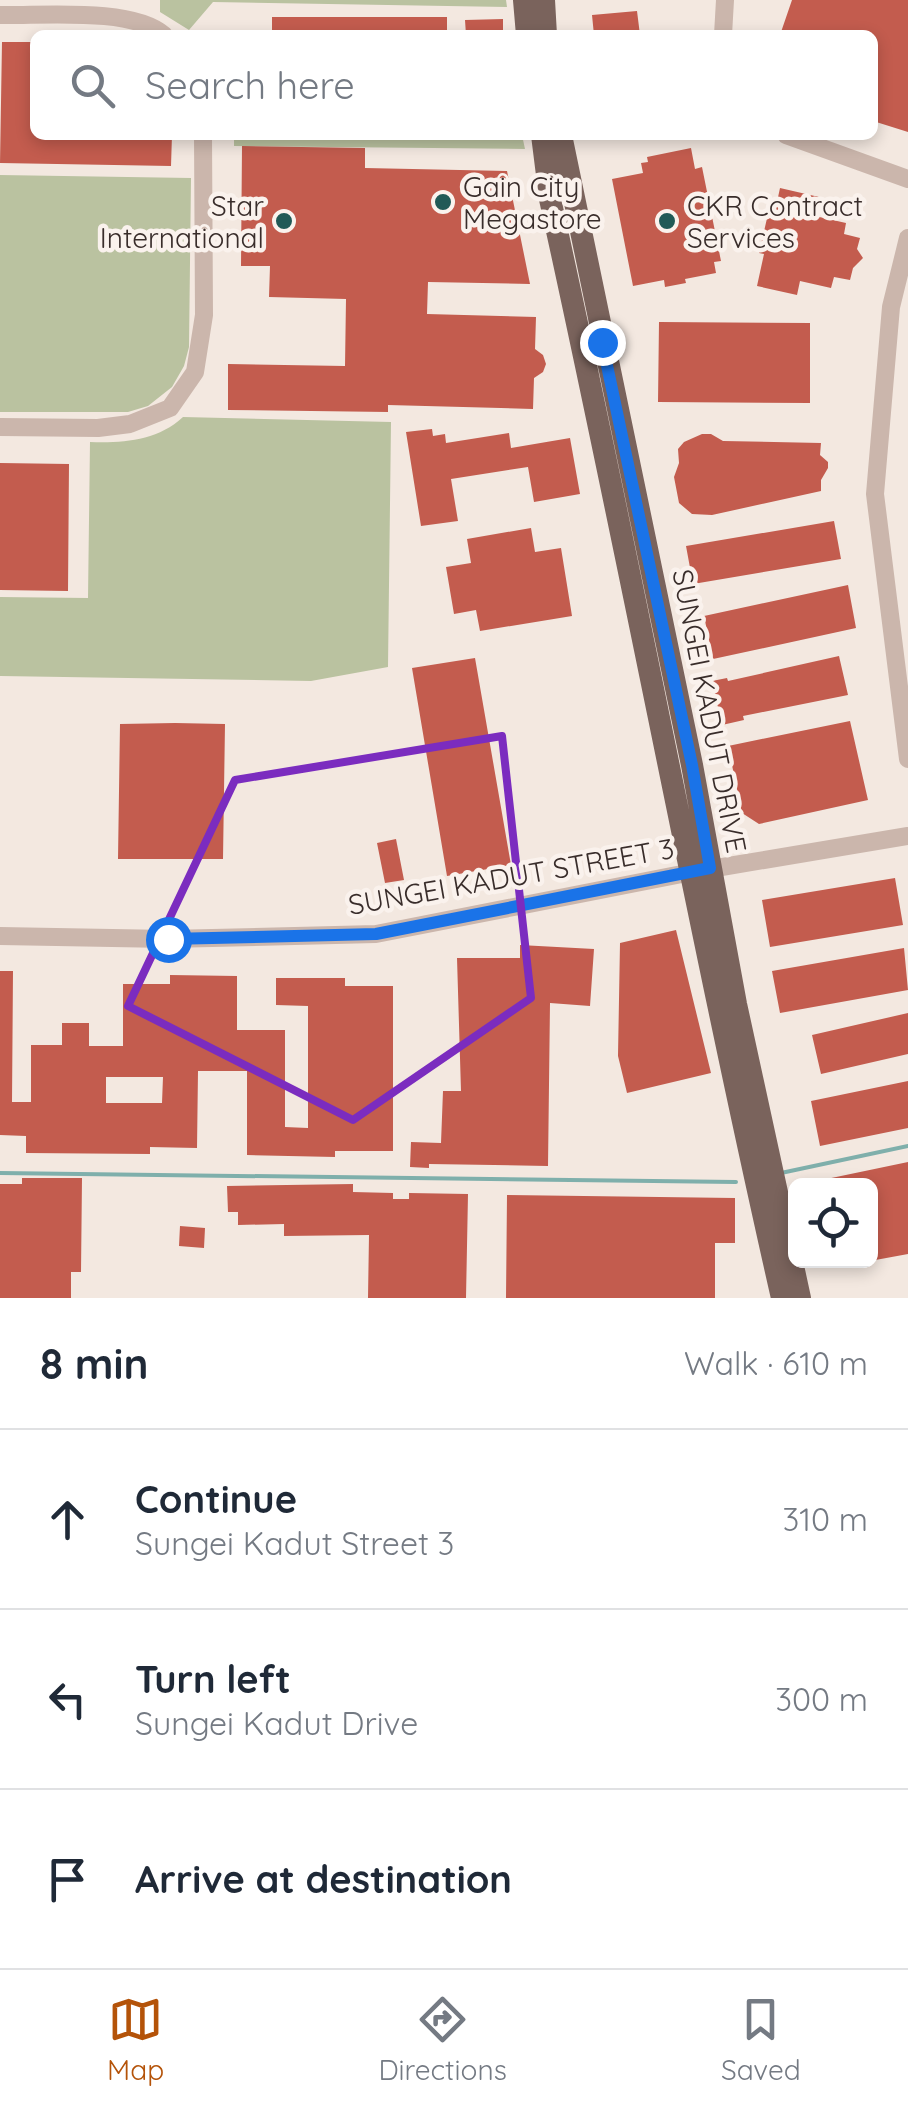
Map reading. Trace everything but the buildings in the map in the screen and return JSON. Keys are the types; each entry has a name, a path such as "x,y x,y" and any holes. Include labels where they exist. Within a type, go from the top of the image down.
{"main road":[{"path":"524,0 527,30"},
{"path":"544,0 546,30"},
{"name":"SUNGEI KADUT DRIVE","path":"543,140 550,199 800,1298"},
{"name":"SUNGEI KADUT DRIVE","path":"561,140 692,765 701,870 726,1054 782,1298"}],"street":[{"path":"723,30 725,0"},
{"path":"0,15 103,17 153,25 158,30"},
{"path":"0,427 98,428 130,424 170,408 195,372 204,315 203,140"},
{"path":"800,140 908,178"},
{"path":"908,238 891,307 875,494 908,759"},
{"name":"SUNGEI KADUT STREET 3","path":"0,936 168,939 376,934 701,870 908,836"}],"highlighted area":[{"path":"502,736 531,998 353,1120 128,1006 235,780"}],"green space":[{"path":"160,0 506,0 507,7 213,2 189,30 160,12"},
{"path":"234,140 523,140 525,149 234,146"},
{"path":"0,175 191,178 189,347 172,387 148,406 128,412 0,412"},
{"path":"183,417 391,422 388,667 311,681 0,676 0,597 88,598 90,442 140,439"}],"waterway":[{"path":"781,1173 908,1146"},
{"path":"0,1173 736,1182"}],"place":[{"name":"Gain City Megastore","path":"443,202"},
{"name":"Star International","path":"284,221"},
{"name":"CKR Contract Services","path":"667,221"}],"route":[{"path":"168,939 376,934 710,868 692,765 602,342"}]}
